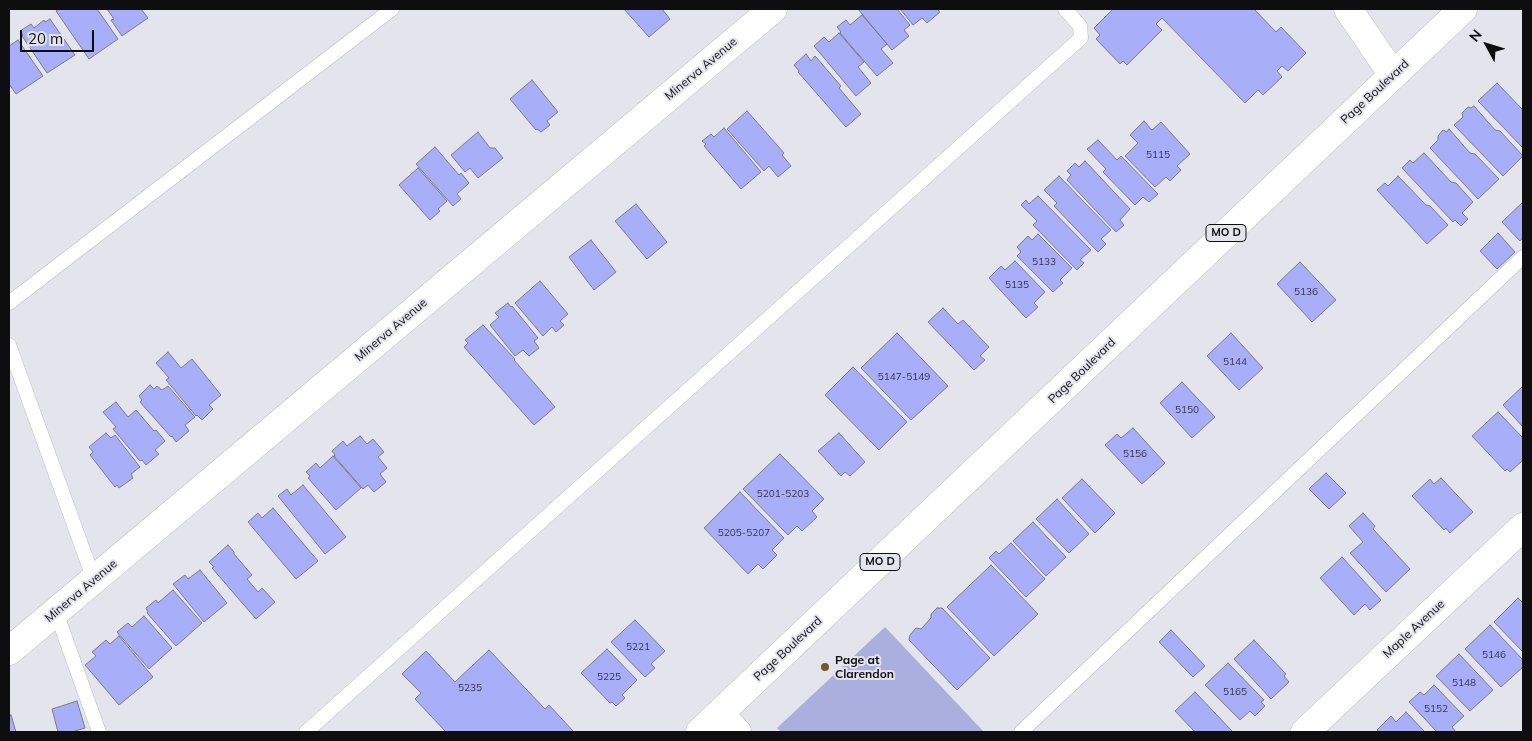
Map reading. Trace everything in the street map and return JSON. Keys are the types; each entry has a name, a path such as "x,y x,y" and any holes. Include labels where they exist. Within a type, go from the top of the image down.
{"street":[{"name":"Minerva Avenue","path":"9,651 773,9"},
{"path":"1348,9 1393,75"},
{"name":"Page Boulevard","path":"700,732 729,723 1393,75 1463,9"},
{"name":"Maple Avenue","path":"1305,732 1523,526"}],"lane":[{"path":"9,303 392,9"},
{"path":"306,732 1081,38 1080,26 1065,9"},
{"path":"1021,732 1523,257"},
{"path":"9,346 94,580"},
{"path":"56,612 99,732"}],"shaded area":[{"path":"885,627 984,732 781,732 777,728"}],"building":[{"path":"59,9 97,9 118,39 89,59 56,11"},
{"path":"107,9 141,9 148,18 122,36 111,20 114,19"},
{"path":"624,9 662,9 670,19 649,37"},
{"path":"858,9 897,9 910,25 904,30 909,36 892,50"},
{"path":"900,9 937,9 940,12 927,23 922,18 913,25"},
{"path":"1113,9 1254,9 1276,32 1281,27 1306,53 1288,71 1282,66 1277,71 1282,77 1263,95 1258,90 1245,103 1162,18 1156,24 1162,30 1127,65 1123,61 1120,64 1096,39 1100,35 1094,28"},
{"path":"862,15 887,44 881,49 893,63 877,76 837,27 846,20 850,25"},
{"path":"50,19 75,55 47,73 20,31 31,24 34,28 44,20 45,22"},
{"path":"839,33 864,62 858,67 871,83 856,96 814,46 824,37 829,42"},
{"path":"18,40 43,76 16,94 9,84 9,46"},
{"path":"806,54 811,61 815,56 841,86 839,88 861,114 846,127 794,65"},
{"path":"532,80 558,112 547,121 550,125 541,132 536,130 510,99"},
{"path":"1497,83 1523,110 1523,148 1478,101"},
{"path":"1474,106 1495,130 1500,131 1523,156 1503,176 1454,125 1463,117 1462,113 1468,107"},
{"path":"747,111 784,153 782,155 791,166 778,177 769,166 764,171 727,129"},
{"path":"1144,121 1152,130 1161,122 1190,154 1177,166 1181,170 1170,181 1166,177 1155,187 1125,156 1138,143 1130,135"},
{"path":"724,128 761,172 741,189 704,146 706,144 702,141 711,134 714,137"},
{"path":"1449,129 1470,153 1475,154 1499,179 1478,199 1430,148 1438,140 1438,136 1443,130 1447,132"},
{"path":"478,132 490,148 495,148 503,158 478,178 470,168 465,172 451,155"},
{"path":"1098,140 1117,160 1121,156 1158,194 1149,202 1143,197 1135,205 1103,172 1106,169 1087,149"},
{"path":"435,147 459,175 461,173 469,183 457,194 461,199 453,206 416,164"},
{"path":"1424,153 1473,202 1462,213 1468,219 1461,226 1455,220 1453,222 1402,168 1410,160 1413,163"},
{"path":"1085,161 1130,209 1120,220 1124,225 1116,232 1067,180 1071,175 1067,171 1075,163 1079,167"},
{"path":"418,168 447,201 430,220 399,185"},
{"path":"1059,176 1111,230 1101,239 1106,244 1098,252 1054,206 1057,203 1044,190"},
{"path":"1398,176 1448,225 1427,244 1377,190 1385,183 1388,186"},
{"path":"1038,196 1091,250 1080,260 1084,263 1077,270 1033,225 1037,221 1021,205 1026,200 1029,204"},
{"path":"1523,202 1523,237 1520,241 1502,222"},
{"path":"636,204 667,242 647,259 615,221"},
{"path":"1498,233 1515,252 1497,269 1480,251"},
{"path":"1038,234 1072,268 1060,280 1063,283 1053,292 1017,256 1021,252 1017,247 1028,236 1032,240"},
{"path":"591,240 616,272 594,290 569,257"},
{"path":"1015,261 1045,292 1034,303 1038,307 1026,318 989,278 1001,266 1005,270"},
{"path":"1300,262 1336,300 1312,322 1277,284"},
{"path":"540,281 568,314 560,321 564,325 556,332 552,327 543,336 515,303"},
{"path":"508,303 538,338 534,341 539,348 529,356 523,350 515,356 490,325 499,317 495,313"},
{"path":"943,308 958,324 963,320 989,347 980,356 985,360 974,370 928,322"},
{"path":"483,325 515,359 555,407 534,425 464,347 468,343 465,340"},
{"path":"897,333 948,386 911,420 861,368"},
{"path":"1231,333 1263,368 1239,390 1207,356"},
{"path":"168,352 181,368 192,359 221,395 209,405 213,409 202,420 196,416 166,380 169,378 156,363"},
{"path":"853,367 907,422 879,450 825,395"},
{"path":"1182,382 1215,417 1192,438 1160,403"},
{"path":"150,385 154,389 157,386 162,390 168,386 195,417 185,425 189,431 176,442 140,402 142,400 139,396"},
{"path":"1523,386 1523,427 1503,405"},
{"path":"116,402 128,417 136,410 165,441 155,450 159,454 146,465 142,460 140,461 113,429 116,427 103,412"},
{"path":"1498,412 1523,438 1523,460 1510,472 1507,469 1505,471 1472,436"},
{"path":"1133,428 1165,463 1142,484 1105,445 1117,434 1121,438"},
{"path":"106,433 111,438 115,435 140,467 131,474 133,478 119,488 117,485 115,487 90,455 93,452 89,447"},
{"path":"839,433 865,462 850,476 845,472 841,476 818,451"},
{"path":"360,436 367,444 373,439 384,452 378,457 387,468 380,474 386,482 374,492 368,485 363,489 334,456 332,451 343,441 347,446"},
{"path":"780,454 824,499 812,511 817,517 802,531 797,526 788,535 743,489"},
{"path":"333,456 361,488 336,510 308,478 310,476 306,472 316,463 320,468"},
{"path":"1326,473 1346,493 1329,509 1309,489"},
{"path":"1441,478 1473,512 1450,533 1446,528 1444,530 1412,496 1430,479 1434,484"},
{"path":"1082,479 1115,513 1095,533 1062,498"},
{"path":"303,485 346,537 325,554 278,496 287,489 291,495"},
{"path":"740,492 784,538 772,550 777,555 763,569 758,564 748,574 704,528"},
{"path":"1057,499 1089,534 1069,553 1036,519"},
{"path":"273,508 318,561 296,579 248,522 258,513 262,518"},
{"path":"1363,513 1375,526 1373,529 1410,569 1386,592 1350,553 1363,542 1349,526"},
{"path":"1033,522 1066,557 1046,576 1013,541"},
{"path":"1011,543 1045,579 1026,597 989,558 996,551 999,554"},
{"path":"228,545 252,575 247,579 258,592 262,588 275,602 256,619 212,568 214,567 209,562"},
{"path":"1342,557 1381,600 1370,610 1365,604 1354,615 1320,578"},
{"path":"991,565 1038,614 994,656 947,607"},
{"path":"200,570 227,603 204,622 173,584 185,575 188,579"},
{"path":"173,590 202,623 176,646 147,613 146,608 156,600 158,603"},
{"path":"1518,598 1523,603 1523,652 1494,622"},
{"path":"937,608 942,608 990,658 957,690 909,640 910,635 916,628 921,629"},
{"path":"144,616 172,648 149,669 117,632 128,623 132,627"},
{"path":"635,620 665,651 651,664 655,668 645,677 611,642"},
{"path":"1490,625 1523,660 1523,667 1501,687 1465,649"},
{"path":"1171,630 1205,666 1193,677 1159,642"},
{"path":"119,636 153,677 119,705 85,665 96,656 92,652 106,640 110,644"},
{"path":"1254,640 1286,674 1284,676 1289,682 1271,699 1234,659"},
{"path":"607,649 637,680 622,695 625,698 616,706 612,702 610,703 581,673"},
{"path":"489,650 545,709 549,705 574,732 446,732 415,699 421,693 402,674 426,651 455,682"},
{"path":"1459,654 1493,690 1470,711 1436,676"},
{"path":"1228,663 1264,700 1261,702 1265,706 1255,716 1250,711 1240,720 1205,685"},
{"path":"1434,685 1464,716 1452,727 1456,732 1437,732 1409,702 1420,692 1424,695"},
{"path":"1195,692 1233,732 1195,732 1175,711"},
{"path":"77,701 85,728 72,732 58,732 52,709"},
{"path":"1406,712 1425,732 1380,732 1377,730 1391,716 1396,722"},
{"path":"11,715 16,732 9,732 9,716"}],"place":[{"name":"Page at Clarendon","path":"825,667"}]}
